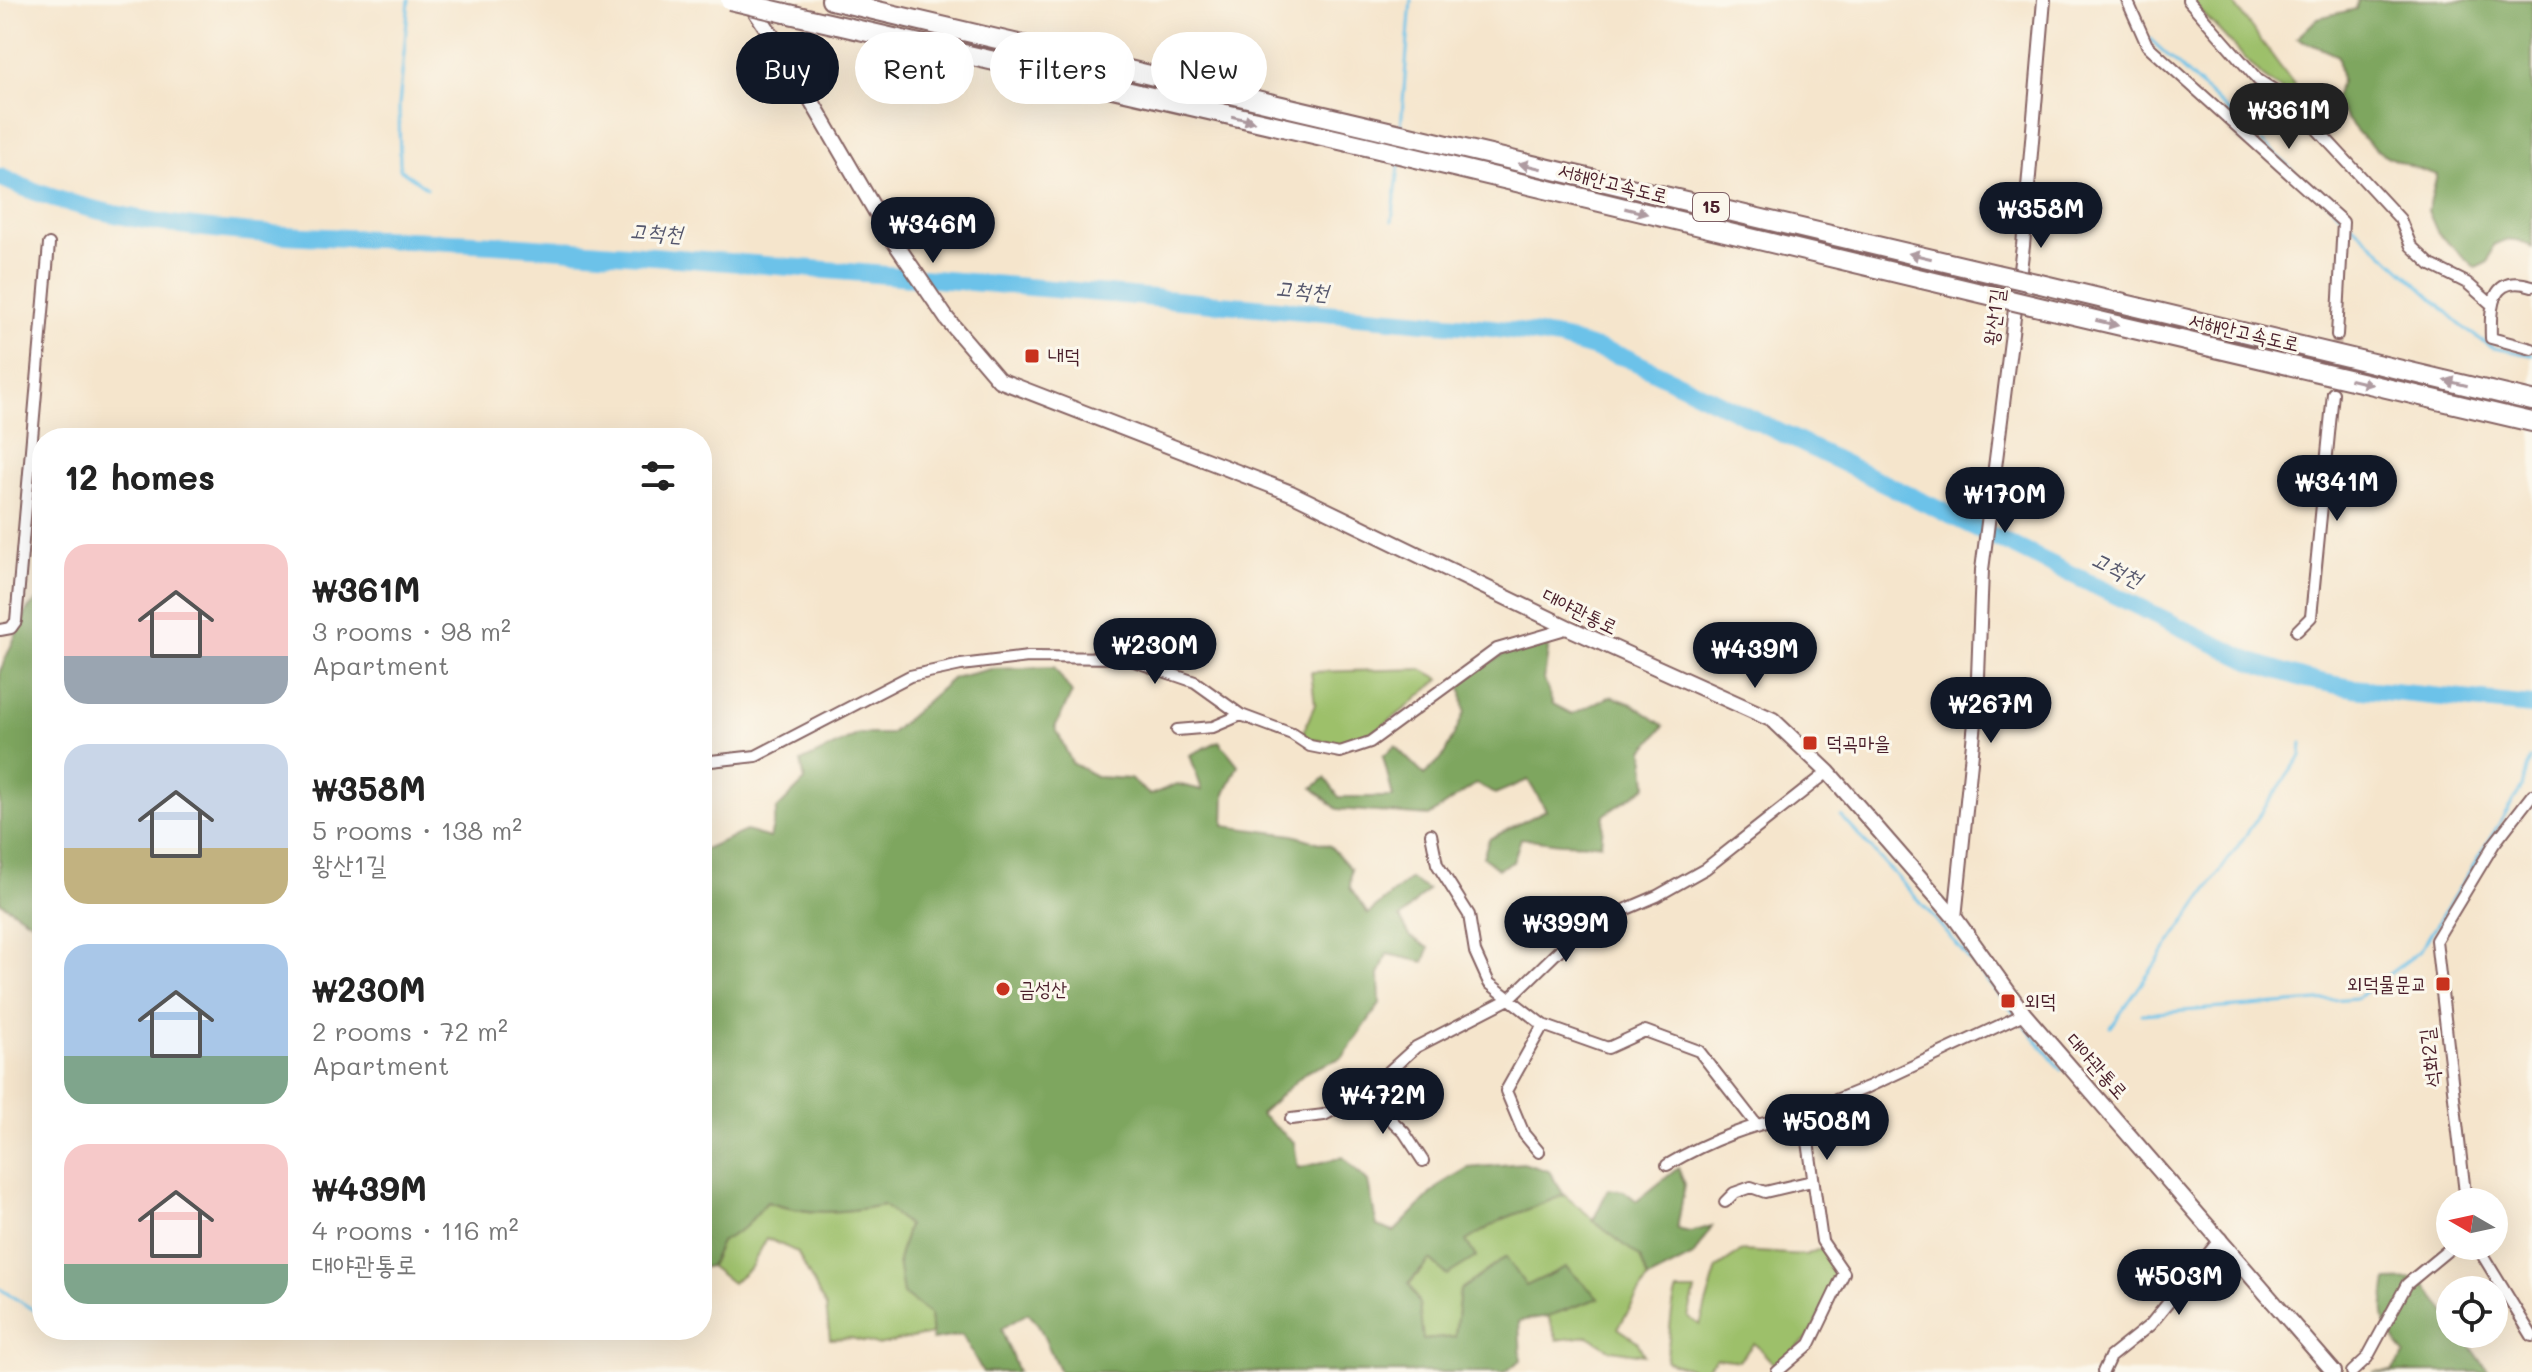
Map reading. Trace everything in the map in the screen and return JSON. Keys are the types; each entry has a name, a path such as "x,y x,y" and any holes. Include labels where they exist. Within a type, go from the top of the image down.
{"highway":[{"name":"서해안고속도로","path":"730,0 1371,138"},
{"name":"서해안고속도로","path":"831,0 1993,296 2532,422"},
{"name":"서해안고속도로","path":"1425,151 2036,283 2532,401"}],"main road":[{"name":"대야관통로","path":"747,0 786,57 895,241 940,310 999,380 1291,493 1569,628 1773,720 1828,772 1955,918 2020,1016 2221,1238 2334,1372"}],"street":[{"name":"왕산1길","path":"1955,918 1977,703 1982,570 2023,246 2044,0"},
{"path":"2127,0 2147,45 2343,222 2337,335"},
{"path":"2188,0 2258,80 2290,100 2400,219 2411,246 2431,265 2467,283 2490,303"},
{"path":"33,428 49,244"},
{"path":"2532,286 2519,282 2510,285 2495,294 2490,303 2491,338 2532,349"},
{"path":"2297,631 2311,617 2333,393"},
{"path":"0,630 11,628 16,621 32,438"},
{"path":"712,761 756,756 910,676 961,665 1028,657 1125,658 1195,682 1241,715 1292,734 1310,746 1340,752 1370,742 1497,649 1569,628"},
{"path":"1177,730 1213,727 1241,715"},
{"path":"1291,1119 1324,1115 1364,1094 1416,1047 1509,999 1582,928 1657,896 1705,869 1828,772"},
{"name":"석화2길","path":"2464,1188 2436,940 2486,857 2532,795"},
{"path":"1431,834 1437,864 1469,915 1475,952 1489,983 1543,1025 1608,1048 1645,1031 1699,1051 1756,1124"},
{"path":"1667,1165 1702,1145 1756,1124 1804,1113 1868,1087 2020,1016"},
{"path":"1539,1152 1524,1134 1506,1091 1543,1025"},
{"path":"1364,1094 1404,1132 1423,1161"},
{"path":"1777,1372 1810,1344 1844,1273 1822,1241 1804,1113"},
{"path":"1725,1202 1734,1193 1751,1187 1765,1192 1812,1181"},
{"path":"2103,1372 2110,1357 2150,1325 2221,1238"},
{"path":"2352,1372 2367,1358 2407,1284 2436,1260"},
{"path":"2486,1260 2532,1336"}],"green space":[{"path":"2190,0 2231,0 2316,115 2263,77"},
{"path":"2358,0 2532,0 2532,248 2518,240 2498,243 2493,245 2488,262 2476,268 2438,234 2428,211 2437,175 2377,150 2356,131 2334,100 2341,81 2338,56 2297,38 2318,18 2356,9"},
{"path":"32,605 32,923 0,902 0,671"},
{"path":"1549,643 1544,680 1553,704 1572,714 1611,696 1632,704 1664,726 1644,750 1647,786 1604,815 1601,844 1521,838 1513,862 1498,869 1483,857 1489,839 1546,810 1528,780 1495,794 1476,784 1429,816 1337,809 1313,788 1325,778 1339,797 1393,797 1383,756 1395,746 1424,775 1443,757 1465,712 1460,680 1506,653"},
{"path":"1054,667 1072,693 1055,727 1072,763 1098,777 1130,779 1150,795 1177,784 1202,790 1190,755 1219,741 1238,765 1225,794 1224,826 1293,835 1330,846 1351,869 1350,888 1368,914 1410,879 1428,890 1400,918 1410,936 1429,948 1424,962 1387,954 1379,975 1380,1004 1343,1057 1306,1072 1260,1114 1294,1142 1298,1168 1343,1157 1368,1182 1377,1226 1394,1232 1441,1184 1468,1168 1523,1163 1549,1171 1564,1195 1503,1219 1466,1241 1476,1257 1447,1275 1430,1260 1409,1283 1419,1304 1423,1340 1455,1337 1460,1290 1506,1257 1526,1286 1566,1267 1599,1298 1548,1316 1519,1321 1521,1360 1505,1372 1060,1372 1038,1324 1028,1313 1001,1329 1018,1372 983,1372 962,1335 932,1340 930,1314 903,1294 898,1261 908,1225 883,1205 825,1212 796,1210 767,1202 745,1227 721,1242 712,1262 712,846 746,831 770,838 777,809 805,781 801,762 859,734 890,734 953,678 991,669"},
{"path":"1422,669 1440,679 1377,729 1341,742 1302,735 1315,704 1311,672"},
{"path":"1678,1168 1685,1184 1677,1229 1690,1232 1712,1226 1693,1256 1648,1279 1640,1257 1593,1221 1608,1189 1624,1191 1637,1201"},
{"path":"1564,1195 1640,1257 1648,1279 1618,1328 1637,1341 1644,1355 1611,1350 1588,1336 1557,1340 1548,1316 1599,1298 1526,1287 1506,1258 1460,1290 1455,1337 1422,1340 1419,1304 1409,1284 1430,1260 1447,1274 1466,1241 1503,1219"},
{"path":"767,1202 796,1210 825,1212 884,1205 908,1225 898,1261 930,1314 932,1334 877,1345 851,1338 830,1339 826,1307 797,1252 767,1238 751,1267 732,1283 712,1268 712,1261 721,1241 745,1227"},
{"path":"1822,1248 1838,1279 1808,1338 1776,1366 1754,1343 1739,1361 1716,1358 1703,1372 1666,1361 1677,1291 1695,1291 1688,1317 1700,1325 1717,1268 1742,1251 1805,1255"},
{"path":"2421,1279 2436,1299 2436,1348 2472,1348 2489,1372 2373,1372 2392,1371 2405,1354 2391,1335 2385,1320 2387,1280"}],"waterway":[{"path":"409,0 399,106 400,169 427,188"},
{"path":"1401,128 1411,0"},
{"path":"2150,39 2244,126"},
{"path":"2262,142 2469,332 2494,348 2532,355"},
{"path":"1392,221 1400,159"},
{"name":"고척천","path":"0,177 58,200 187,226 255,233 521,246 764,265 1492,328 1559,338 1627,358 2252,662 2305,679 2353,688 2532,706"},
{"path":"2111,1027 2301,756 2302,743"},
{"path":"2142,1014 2357,998 2420,951 2522,787 2530,759"},
{"path":"1841,816 1931,914 2015,1014"},
{"path":"2020,1020 2061,1070"},
{"path":"0,1289 32,1309"}],"tunnel":[{"path":"2334,379 2337,335"}],"place":[{"name":"내덕","path":"1032,356"},
{"name":"덕곡마을","path":"1810,743"},
{"name":"외덕물문교","path":"2443,984"},
{"name":"금성산","path":"1003,989"},
{"name":"외덕","path":"2008,1001"}]}
